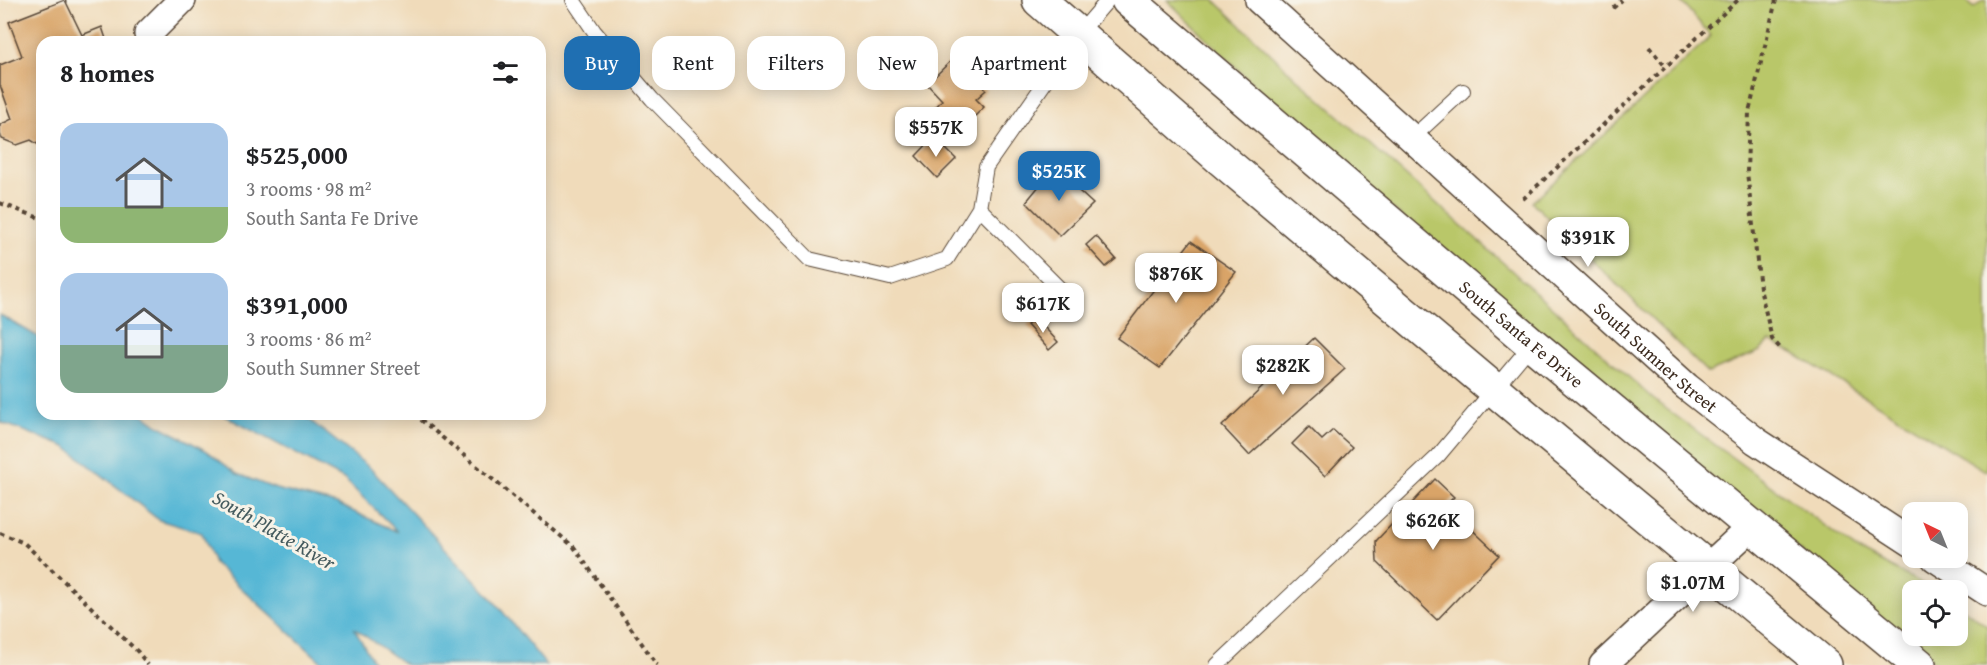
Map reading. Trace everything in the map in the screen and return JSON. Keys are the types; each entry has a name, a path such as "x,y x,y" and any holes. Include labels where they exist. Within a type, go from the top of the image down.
{"highway":[{"path":"1039,0 1212,152 1825,665"},
{"name":"South Santa Fe Drive","path":"1128,0 1532,344 1919,665"}],"street":[{"path":"148,34 182,0"},
{"name":"South Sumner Street","path":"1258,0 1687,387 1756,441 1902,536"},
{"path":"1603,665 1751,527"},
{"path":"1950,568 1987,592"}],"lane":[{"path":"573,0 594,31 652,99 809,259 890,278 947,259 979,208 986,167 1078,35 1108,0"},
{"path":"1411,138 1463,91"},
{"path":"979,208 1064,293"},
{"path":"1217,665 1438,456 1532,344"}],"path":[{"path":"1613,8 1622,0"},
{"path":"1523,199 1738,0"},
{"path":"1776,0 1749,112 1747,172 1760,288 1772,339 1781,349"},
{"path":"1649,47 1666,67"},
{"path":"0,203 36,217"},
{"path":"421,420 574,547 657,665"},
{"path":"0,533 24,543 138,652 147,665"}],"green space":[{"path":"1167,0 1214,0 1290,72 1653,399 1858,550 1915,580 1902,580 1902,635 1531,328 1295,125"},
{"path":"1680,0 1966,0 1974,8 1983,0 1987,0 1987,472 1770,341 1760,351 1708,373 1532,202 1711,36"},
{"path":"1968,612 1987,626 1987,665 1938,665 1915,646 1968,646"}],"water":[{"name":"South Platte River","path":"0,315 36,336 36,420 152,420 207,451 237,474 276,489 337,504 398,532 344,479 232,420 310,420 370,468 490,596 546,665 406,665 354,628 375,665 325,665 214,563 202,533 159,520 66,447 0,422"}],"building":[{"path":"65,0 82,35 102,27 105,36 36,36 36,143 31,140 17,145 2,139 0,134 0,125 12,119 0,85 0,65 22,56 9,22"},
{"path":"950,62 950,90 986,90 976,99 984,107 959,132 935,108 942,100 933,90 938,90 938,73"},
{"path":"934,137 956,159 937,178 916,156"},
{"path":"1054,168 1093,204 1060,236 1026,202"},
{"path":"1096,236 1116,259 1106,267 1086,245"},
{"path":"1191,241 1236,272 1160,368 1117,338"},
{"path":"1036,318 1058,342 1049,350 1027,325"},
{"path":"1314,338 1345,369 1249,455 1222,426"},
{"path":"1309,427 1322,440 1333,430 1352,447 1325,476 1292,444"},
{"path":"1435,479 1454,497 1446,505 1499,555 1437,620 1377,562 1376,541"}]}
